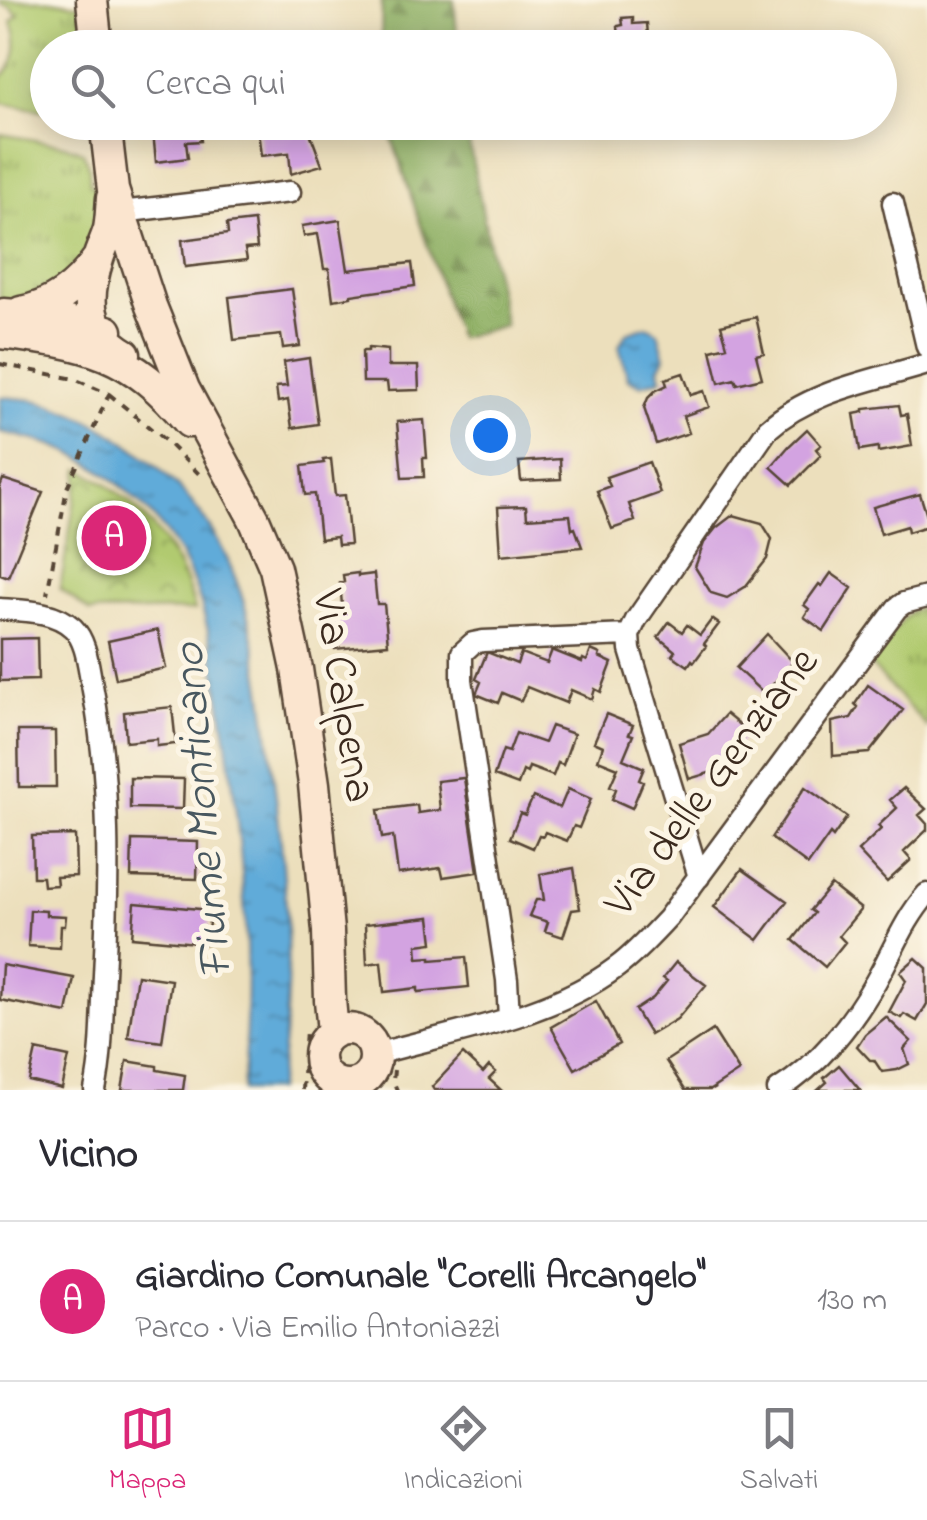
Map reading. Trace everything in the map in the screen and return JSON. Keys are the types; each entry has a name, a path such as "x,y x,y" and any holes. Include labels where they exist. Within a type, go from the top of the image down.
{"street":[{"path":"92,0 95,30"},
{"path":"108,140 117,201 178,395"},
{"path":"117,201 290,192"},
{"path":"117,201 98,259 90,302 113,347 178,395"},
{"path":"892,203 927,347"},
{"path":"2,321 41,307 75,288 98,259"},
{"path":"103,332 131,305 140,273"},
{"path":"2,321 46,317 103,332"},
{"name":"Via Calpena","path":"2,321 100,351 178,395 236,484 275,568 288,623 314,784 328,931 330,1000 354,1066"},
{"path":"700,877 630,650 629,635 768,430 782,417 833,392 927,364"},
{"name":"Via delle Genziane","path":"354,1066 548,1004 581,990 616,968 668,918 888,620 904,603 927,597"},
{"path":"0,609 44,614 74,629 83,646 101,732 107,922 95,1090"},
{"path":"509,1018 507,980 462,680 462,653 473,643 484,641 629,635"},
{"path":"778,1090 812,1062 850,1020 876,982 910,915 927,894"}],"path":[{"path":"0,364 74,379 109,394 167,442 203,479"},
{"path":"44,614 62,504 109,394"}],"green space":[{"path":"0,0 49,0 81,5 83,30 30,30 30,108 0,103 0,78 11,66 16,52 11,21 18,15 0,4"},
{"path":"382,0 454,0 457,30 381,30"},
{"path":"0,134 65,145 83,152 90,185 97,186 99,214 83,259 69,282 0,306"},
{"path":"393,140 468,140 505,325 458,338"},
{"path":"80,469 119,494 153,527 179,566 195,610 90,612 60,589"},
{"path":"927,607 927,727 869,663 911,611"}],"water":[{"path":"647,326 658,332 665,357 659,368 661,379 640,385 628,379 619,346 626,333"},
{"path":"0,397 33,400 64,409 139,452 200,513 238,586 259,667 284,877 288,962 277,1090 242,1090 247,995 240,853 212,652 191,575 158,523 108,476 52,445 0,432"}],"building":[{"path":"633,17 633,24 647,23 648,30 618,30 623,25 622,18"},
{"path":"154,140 201,140 186,142 188,158 156,162"},
{"path":"259,140 313,140 322,165 291,174 289,153 261,156"},
{"path":"340,220 348,270 412,263 415,286 333,300 318,234 304,236 302,226"},
{"path":"254,221 257,248 245,249 247,260 185,267 182,240 228,234 227,224"},
{"path":"292,289 300,346 283,348 281,335 234,340 229,297"},
{"path":"756,317 764,353 756,355 762,378 737,384 735,379 719,383 711,350 727,346 721,325"},
{"path":"388,350 388,366 418,366 419,390 388,391 387,382 363,382 362,351"},
{"path":"309,358 318,424 292,428 288,400 278,402 276,387 287,386 284,362"},
{"path":"683,373 691,395 704,391 709,407 683,416 689,433 656,444 644,408 655,391 667,385 665,379"},
{"path":"899,405 901,415 907,414 912,446 878,452 878,447 860,450 854,414"},
{"path":"424,420 424,477 402,478 397,422"},
{"path":"807,429 821,445 816,449 821,455 791,485 771,467"},
{"path":"331,459 335,496 345,495 350,544 338,545 337,537 320,539 315,494 305,495 302,466"},
{"path":"560,459 561,479 521,481 519,462"},
{"path":"649,462 660,493 629,504 635,521 612,529 597,491 610,486 606,477"},
{"path":"3,479 43,492 8,577 0,574"},
{"path":"920,494 927,526 908,532 907,526 881,534 873,507"},
{"path":"526,506 527,518 570,515 572,529 575,528 582,547 501,555 498,507"},
{"path":"733,515 762,523 772,539 767,559 745,587 727,598 711,593 695,567 704,543"},
{"path":"831,573 852,588 824,631 804,617 809,609 804,605"},
{"path":"374,574 377,604 384,604 388,644 335,649 330,606 342,605 343,575"},
{"path":"712,619 719,624 688,666 672,655 675,651 658,637 669,622 682,632 687,625 700,635"},
{"path":"158,630 166,668 116,679 108,641"},
{"path":"767,634 793,662 764,694 736,668"},
{"path":"37,638 38,680 0,681 0,639"},
{"path":"552,650 582,662 587,661 591,650 612,663 601,692 595,689 592,699 571,690 566,703 527,687 521,701 502,693 498,703 476,694 481,682 476,679 487,652 517,664 521,653 547,663"},
{"path":"868,685 903,710 869,753 833,756 832,722 851,718"},
{"path":"172,707 176,744 157,746 157,739 126,742 124,712"},
{"path":"606,714 633,725 623,759 644,768 639,780 643,782 632,808 612,799 616,789 610,786 618,768 598,760 603,746 594,742"},
{"path":"726,714 748,732 724,763 726,768 689,779 679,743 708,734"},
{"path":"551,726 574,734 563,765 558,763 553,776 529,767 527,773 523,771 518,785 494,776 503,750 509,752 516,733 544,743"},
{"path":"18,731 55,731 56,787 19,787"},
{"path":"130,778 184,779 183,809 130,808"},
{"path":"464,778 478,872 443,877 441,868 398,874 393,836 382,838 378,810 417,805 418,813 440,810 437,781"},
{"path":"805,787 847,817 808,865 771,838"},
{"path":"904,788 926,809 919,815 927,830 904,852 911,860 887,882 858,851 897,808 890,800"},
{"path":"568,789 591,799 579,828 574,826 567,841 545,832 533,848 510,838 520,813 525,815 533,797 560,808"},
{"path":"75,835 76,876 56,877 57,885 43,886 42,877 33,877 32,836"},
{"path":"132,840 198,842 197,879 131,877"},
{"path":"574,868 580,909 572,910 563,937 545,931 548,922 529,916 536,900 544,900 540,874"},
{"path":"742,869 787,901 758,940 714,907"},
{"path":"831,885 861,909 839,936 845,942 825,967 793,940 814,913 810,910"},
{"path":"135,903 210,910 207,944 132,937"},
{"path":"30,910 66,916 65,926 61,926 60,948 28,946"},
{"path":"430,917 433,943 417,945 418,958 466,957 469,987 384,992 381,962 367,964 365,924"},
{"path":"916,958 927,968 927,1004 917,1021 889,1012 906,980 900,972"},
{"path":"676,962 706,985 677,1019 650,1035 635,1010 653,998"},
{"path":"2,965 74,978 67,1013 0,1000"},
{"path":"137,975 171,980 162,1042 128,1037"},
{"path":"596,1001 619,1044 575,1069 551,1027"},
{"path":"886,1017 911,1041 904,1049 909,1064 882,1072 857,1046"},
{"path":"713,1030 739,1071 710,1090 685,1090 666,1061"},
{"path":"36,1050 69,1057 62,1089 29,1081"},
{"path":"463,1054 483,1073 489,1066 496,1072 489,1079 501,1090 434,1090 432,1087"},
{"path":"127,1061 185,1075 183,1090 122,1090"},
{"path":"839,1065 860,1090 818,1090 827,1082 824,1078"}],"place":[{"name":"Giardino Comunale \"Corelli Arcangelo\"","path":"114,538"}],"water label":[{"name":"Fiume Monticano","path":"204,811"}]}
